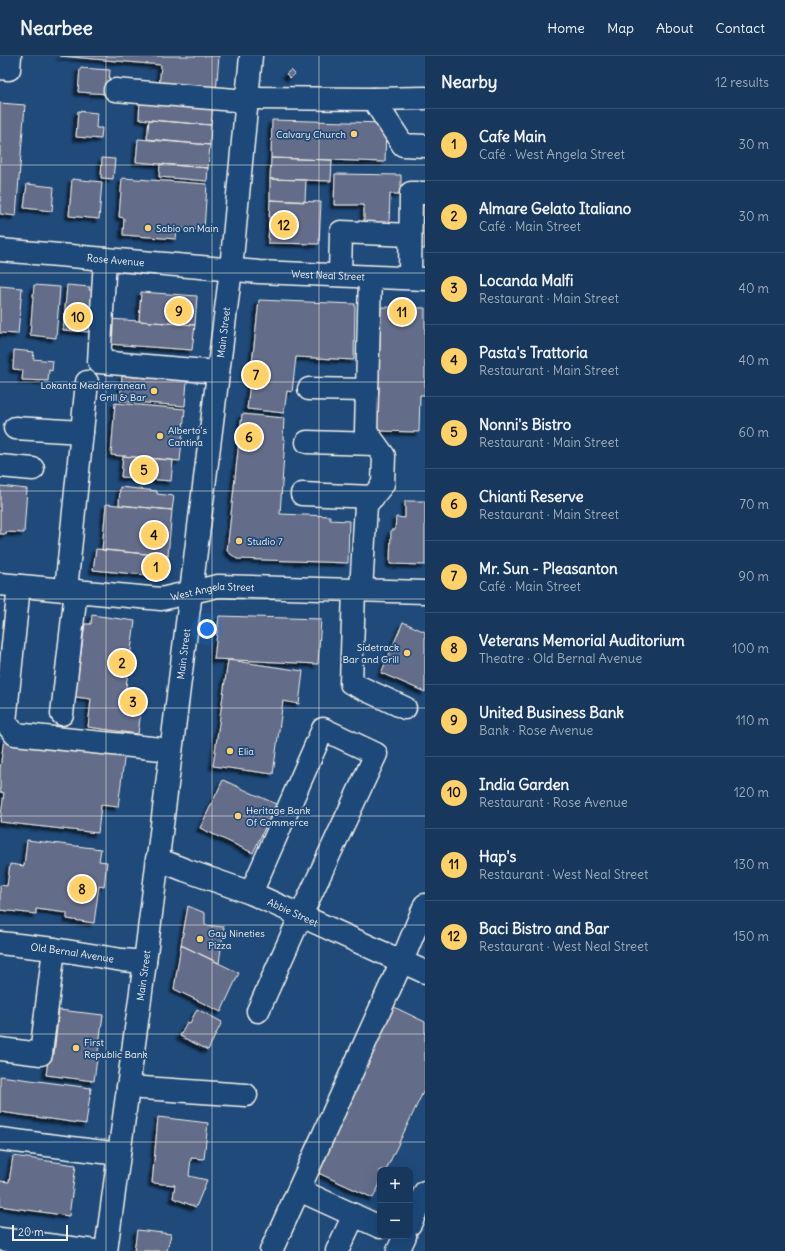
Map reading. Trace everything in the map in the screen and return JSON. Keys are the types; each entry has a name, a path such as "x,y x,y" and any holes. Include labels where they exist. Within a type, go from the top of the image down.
{"street":[{"path":"0,68 9,69 10,56"},
{"name":"Main Street","path":"106,1251 145,962 231,269 251,56"},
{"path":"115,90 247,99 425,98"},
{"path":"373,98 403,146 425,146"},
{"path":"417,278 410,235 411,193 425,193"},
{"path":"340,275 341,232 410,235"},
{"name":"Rose Avenue","path":"0,250 231,269"},
{"path":"105,259 99,362 218,372"},
{"name":"West Neal Street","path":"231,269 417,278"},
{"path":"370,276 366,431 384,456 384,470 383,484 366,505 351,682 405,708"},
{"path":"62,714 82,432 87,382"},
{"path":"309,389 367,390"},
{"path":"15,428 82,432"},
{"path":"308,442 375,444"},
{"path":"0,466 33,469"},
{"path":"302,494 373,497"},
{"path":"9,585 3,722 15,734 171,750"},
{"name":"West Angela Street","path":"9,585 161,599 218,586 425,592"},
{"path":"251,893 323,729 376,754 300,915 258,1011"},
{"name":"Abbie Street","path":"157,859 251,893 425,972"},
{"path":"271,1251 402,961 425,905"},
{"name":"Old Bernal Avenue","path":"0,943 145,962"},
{"path":"0,1049 41,1054 54,949"},
{"path":"128,1088 246,1095"},
{"path":"0,1139 119,1154"},
{"path":"299,1190 377,1226"},
{"path":"337,1251 354,1215"},
{"path":"0,1239 95,1251"}],"building":[{"path":"60,56 219,56 216,93 159,88 161,65"},
{"path":"80,68 110,70 108,94 78,92"},
{"path":"291,70 295,74 290,78 286,74"},
{"path":"140,98 213,104 211,125 139,119"},
{"path":"0,103 25,105 16,216 0,214"},
{"path":"78,111 97,113 96,128 102,128 101,139 76,137"},
{"path":"149,120 211,125 210,145 147,139"},
{"path":"272,120 386,123 385,162 271,158"},
{"path":"138,139 210,145 208,168 136,162"},
{"path":"102,158 115,159 113,179 101,178"},
{"path":"271,158 332,160 331,181 270,179"},
{"path":"160,164 208,168 207,181 159,177"},
{"path":"335,174 401,175 401,194 390,194 389,224 364,224 364,205 334,205"},
{"path":"122,178 207,184 204,230 177,228 176,239 123,235 124,218 119,217"},
{"path":"72,179 102,182 99,219 69,216"},
{"path":"270,179 306,180 305,202 270,200"},
{"path":"27,184 54,187 52,211 24,208"},
{"path":"270,200 321,202 319,244 268,243"},
{"path":"422,202 425,202 425,249 421,249"},
{"path":"34,285 60,287 56,338 30,335"},
{"path":"67,285 90,287 89,290 93,290 89,332 63,330"},
{"path":"0,286 22,288 18,334 0,333"},
{"path":"141,292 197,296 195,325 139,321"},
{"path":"259,300 355,304 354,360 296,357 292,392 287,391 284,413 247,409"},
{"path":"381,307 425,308 425,395 420,395 419,432 377,431"},
{"path":"110,319 195,325 192,350 108,344"},
{"path":"14,350 34,352 33,359 53,361 52,371 49,370 48,381 22,380 23,370 13,369"},
{"name":"Lokanta Mediterranean Grill & Bar","path":"122,376 187,381 185,406 120,401"},
{"path":"115,403 185,409 180,461 111,455"},
{"path":"242,414 284,418 283,439 285,439 280,514 330,516 330,520 349,521 348,563 237,559 227,551"},
{"path":"123,456 173,460 171,481 121,477"},
{"path":"0,486 27,489 24,533 6,532 6,534 0,534"},
{"path":"120,487 157,491 157,494 174,496 172,510 119,505"},
{"path":"405,501 425,501 425,565 390,564 391,530 395,530 396,517 405,518"},
{"path":"106,504 172,510 168,556 102,550"},
{"path":"96,549 168,556 166,577 93,570"},
{"path":"92,615 135,621 125,694 143,696 138,734 88,727 91,699 75,697 85,624 91,624"},
{"path":"219,616 321,619 318,664 214,659"},
{"name":"Sidetrack Bar and Grill","path":"403,622 425,632 425,692 381,673"},
{"path":"228,660 303,671 299,704 283,701 273,774 213,766"},
{"path":"4,738 125,752 118,807 101,805 98,833 0,822 4,793 0,792 0,769"},
{"name":"Heritage Bank Of Commerce","path":"223,780 276,804 253,853 200,828"},
{"path":"27,840 101,849 99,861 107,862 104,887 99,886 94,923 67,919 67,913 36,909 36,914 0,910 0,885 7,886 10,864 24,866"},
{"path":"188,906 205,913 205,925 224,927 219,963 181,945"},
{"path":"181,945 239,973 221,1012 174,989"},
{"path":"394,1007 425,1022 425,1088 387,1167 377,1167 377,1190 373,1198 316,1172"},
{"path":"197,1009 222,1022 208,1050 180,1036 187,1022 190,1023"},
{"path":"59,1010 103,1015 94,1081 46,1075 49,1054 54,1054"},
{"path":"0,1076 91,1088 86,1124 0,1112"},
{"path":"158,1117 208,1123 204,1159 191,1158 189,1176 207,1180 196,1207 173,1198 175,1185 152,1183"},
{"path":"13,1156 76,1165 69,1216 0,1206 0,1181 9,1182"},
{"path":"137,1230 171,1234 167,1251 134,1251"}],"place":[{"name":"Calvary Church","path":"354,134"},
{"name":"Baci Bistro and Bar","path":"284,225"},
{"name":"Sabio on Main","path":"148,228"},
{"name":"United Business Bank","path":"179,311"},
{"name":"Hap's","path":"402,312"},
{"name":"India Garden","path":"78,317"},
{"name":"Mr. Sun - Pleasanton","path":"256,375"},
{"name":"Lokanta Mediterranean Grill & Bar","path":"154,391"},
{"name":"Alberto's Cantina","path":"160,436"},
{"name":"Chianti Reserve","path":"249,437"},
{"name":"Nonni's Bistro","path":"144,470"},
{"name":"Pasta's Trattoria","path":"154,535"},
{"name":"Studio 7","path":"239,541"},
{"name":"Cafe Main","path":"156,567"},
{"name":"Sidetrack Bar and Grill","path":"407,653"},
{"name":"Almare Gelato Italiano","path":"122,663"},
{"name":"Locanda Malfi","path":"133,702"},
{"name":"Elia","path":"230,751"},
{"name":"Heritage Bank Of Commerce","path":"238,816"},
{"name":"Veterans Memorial Auditorium","path":"82,889"},
{"name":"Gay Nineties Pizza","path":"200,939"},
{"name":"First Republic Bank","path":"76,1048"}]}
